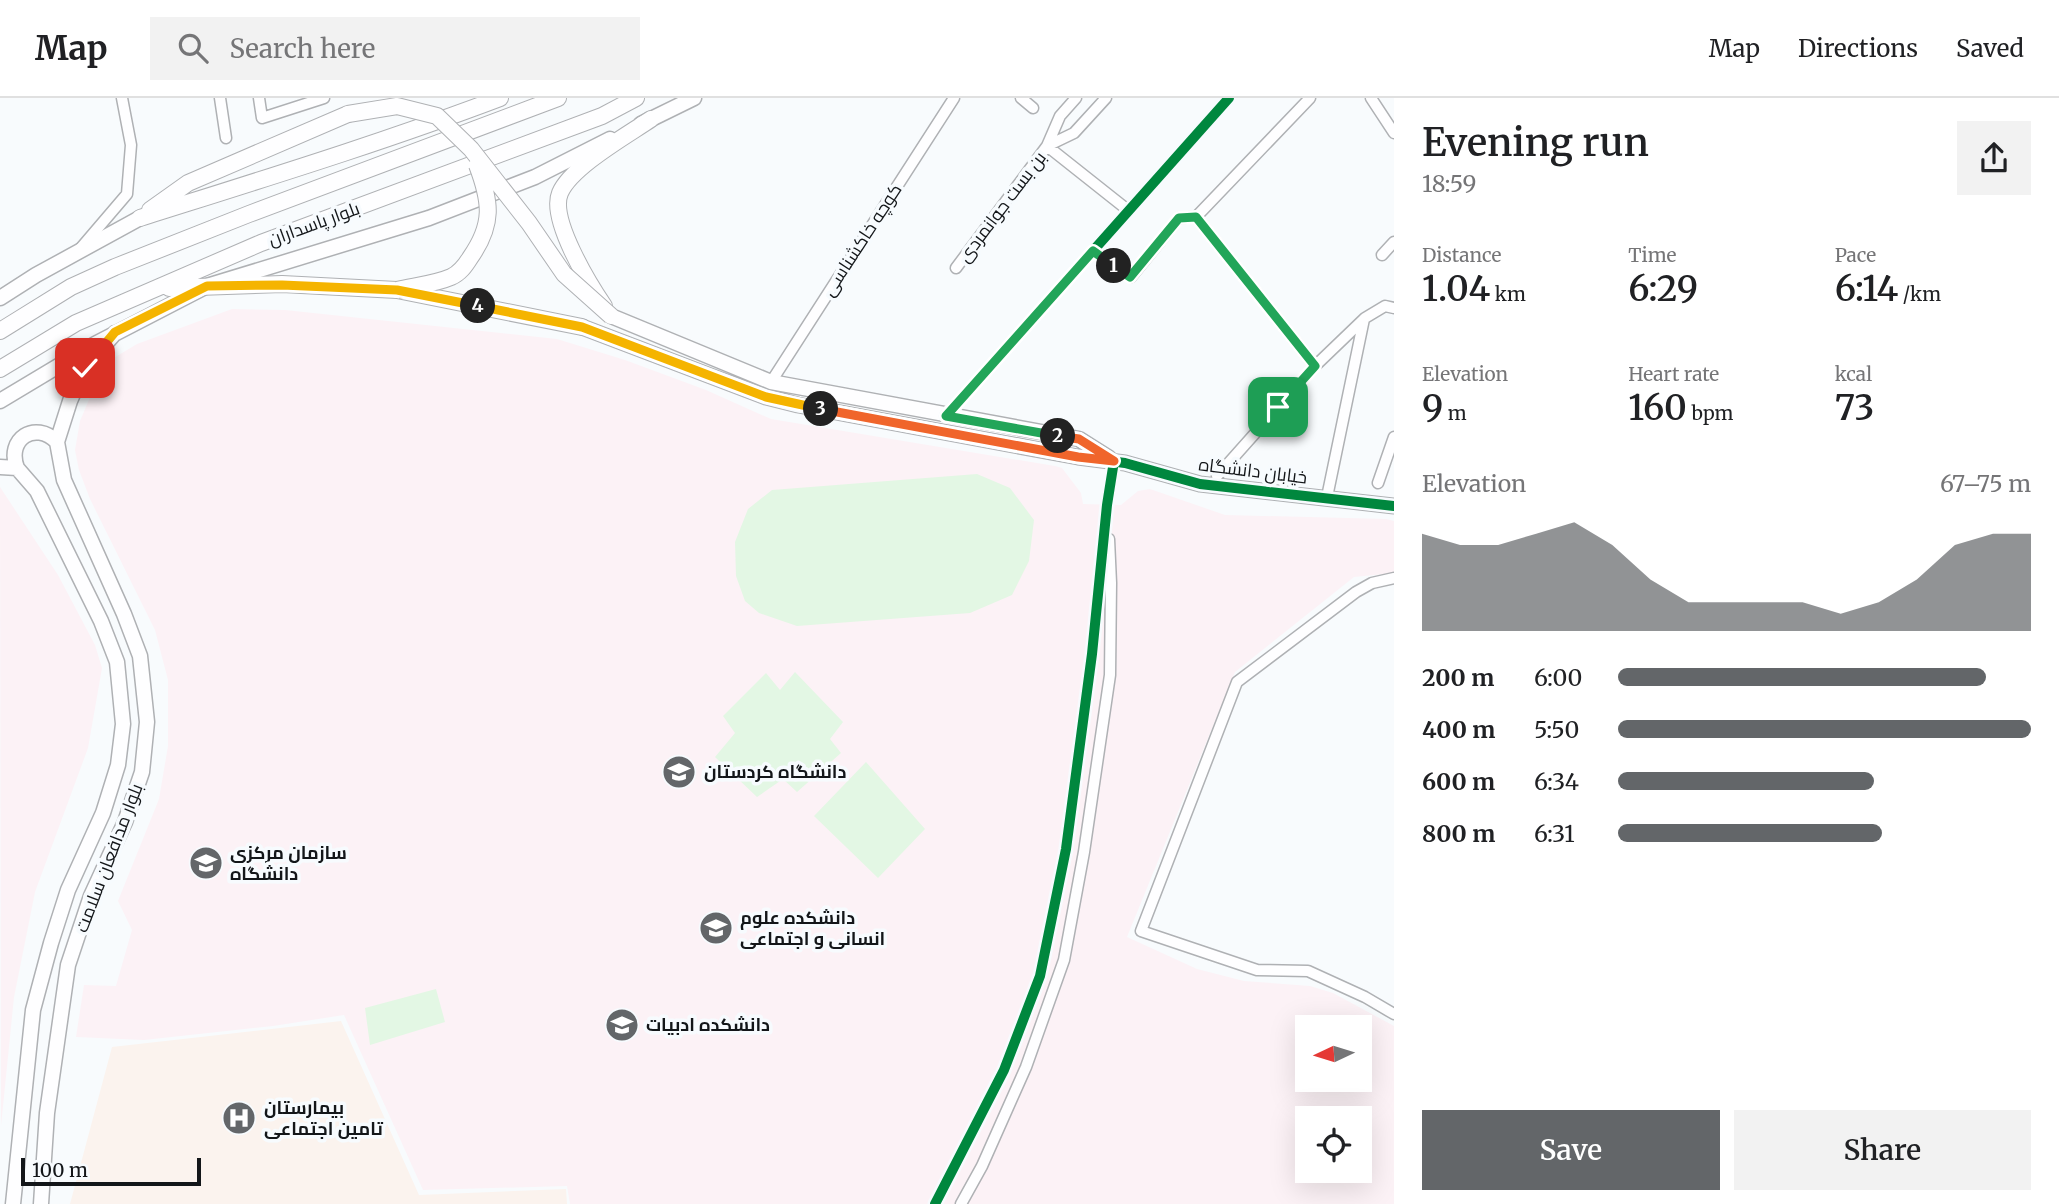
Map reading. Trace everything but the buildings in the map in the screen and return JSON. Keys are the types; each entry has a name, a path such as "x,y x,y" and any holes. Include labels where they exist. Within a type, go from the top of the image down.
{"main road":[{"path":"140,218 300,168 500,98"},
{"name":"بلوار پاسداران","path":"0,331 71,287 115,267 558,98"},
{"name":"بلوار پاسداران","path":"0,369 76,323 261,243 601,116 636,98"},
{"path":"0,401 115,332 207,286 429,218 535,177 694,98"},
{"path":"0,298 36,275 140,218 188,183 348,114 397,106 437,116 471,149 564,274 611,316"},
{"path":"611,316 577,263 562,223 559,195 573,173 651,119"},
{"path":"397,290 451,277 463,270 483,240 489,214 483,182 471,149"},
{"path":"157,288 282,285 397,290 582,327"},
{"name":"خیابان دانشگاه","path":"611,316 771,382 1079,439 1114,461"},
{"name":"خیابان دانشگاه","path":"582,327 766,397 1078,457 1114,461 1200,484 1242,491 1327,497 1394,506"},
{"name":"بلوار مدافعان سلامت","path":"41,1204 47,1113 68,965 91,896 125,822 142,772 147,722 140,656 64,480 57,442 70,401 85,368 115,332"},
{"path":"0,467 17,468 14,453 21,438 36,432 44,433 57,442"},
{"name":"بلوار مدافعان سلامت","path":"13,1204 33,1010 68,890 103,813 118,765 123,724 117,662 101,621 37,491 17,468"}],"street":[{"path":"74,256 127,194 131,145 122,98"},
{"path":"220,98 226,138"},
{"path":"259,98 262,118 324,98"},
{"name":"کوچه خاکشناسی","path":"771,382 954,98"},
{"path":"1021,98 1034,108"},
{"name":"بن بست جوانمردی","path":"956,268 1047,146 1060,116 1076,98"},
{"name":"بن بست جوانمردی","path":"1047,146 1073,132 1106,98"},
{"path":"946,416 1229,98"},
{"path":"1093,251 1130,277 1179,218 1196,217 1310,98"},
{"path":"1371,98 1394,133"},
{"path":"1047,146 1129,211"},
{"path":"1196,217 1315,366"},
{"path":"1382,255 1394,242"},
{"path":"1217,476 1315,366 1364,318 1385,306 1394,308"},
{"path":"1327,497 1364,318"},
{"path":"1378,483 1394,437"},
{"path":"935,1204 1004,1070 1040,976 1066,849 1114,461"},
{"path":"961,1204 982,1166 1026,1067 1064,960 1084,852 1111,675 1111,583 1107,505"},
{"path":"1394,578 1372,583 1356,592 1237,682 1141,931 1257,970 1307,971 1394,1014"},
{"path":"1066,849 1084,852"}],"shaded area":[{"name":"دانشگاه کردستان","path":"232,309 285,310 557,339 625,360 706,390 771,419 1062,468 1081,493 1083,504 1121,505 1138,491 1150,489 1225,515 1394,521 1394,573 1354,577 1235,672 1127,937 1197,969 1244,981 1310,986 1333,993 1394,1026 1394,1204 570,1204 567,1186 423,1190 344,1015 273,1026 144,1040 76,1037 84,985 116,986 132,930 118,901 159,799 168,746 168,680 155,630 90,499 75,450 80,421 96,383 112,359 137,344"},
{"path":"0,487 58,575 95,645 102,668 88,748 35,892 14,997 1,1126"},
{"name":"بیمارستان تامین اجتماعی","path":"341,1021 419,1195 566,1189 567,1204 70,1204 112,1047"}],"green space":[{"path":"977,474 1010,488 1034,520 1029,561 1012,595 970,613 797,626 759,613 745,601 736,576 735,542 748,509 772,490"},
{"path":"795,672 843,722 830,739 841,753 797,792 783,779 757,797 715,757 735,733 723,716 766,673 780,690"},
{"path":"866,762 925,829 878,878 814,816"},
{"path":"436,989 445,1022 370,1045 365,1008"}],"cycle path":[{"path":"946,416 1229,98"},
{"path":"582,327 766,397 798,405 1078,457 1125,463 1200,484 1394,506"},
{"path":"935,1204 1004,1070 1040,976 1066,849 1114,461"}],"place":[{"name":"دانشگاه کردستان","path":"679,772"},
{"name":"سازمان مرکزی دانشگاه","path":"206,863"},
{"name":"دانشکده علوم انسانی و اجتماعی","path":"716,928"},
{"name":"دانشکده ادبیات","path":"622,1025"},
{"name":"بیمارستان تامین اجتماعی","path":"239,1118"}],"route":[{"path":"85,368 115,332 207,286 282,285 397,290 582,327 766,397 797,405 1078,457 1114,461 1079,439 946,416 1093,251 1130,277 1179,218 1196,217 1315,366 1278,407"}]}
